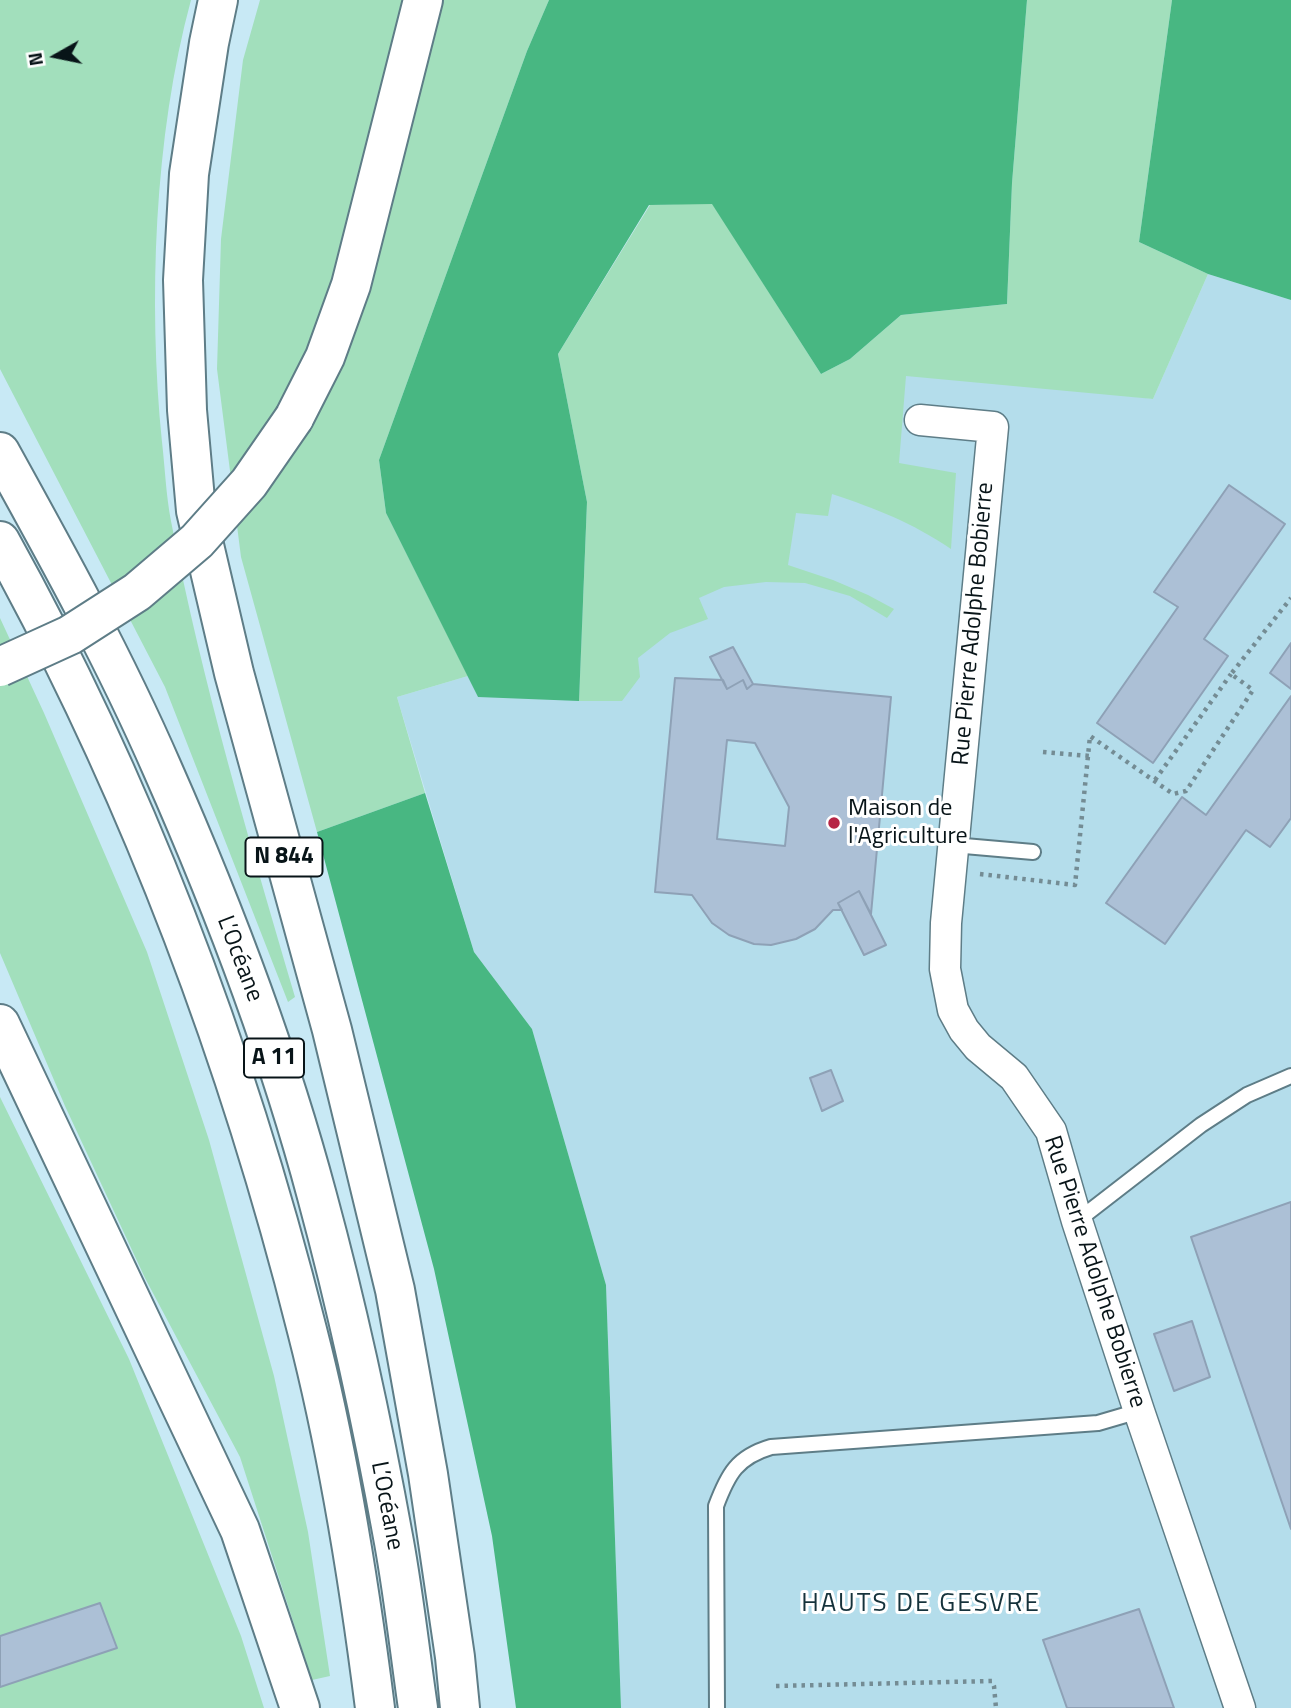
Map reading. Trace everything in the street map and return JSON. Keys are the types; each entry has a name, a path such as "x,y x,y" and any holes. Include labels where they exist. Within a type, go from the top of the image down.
{"highway":[{"name":"N 844","path":"218,0 189,174 183,280 187,410 196,510 234,673 332,1030 395,1290 428,1474 456,1657 460,1708"},
{"path":"0,667 70,635 137,593 197,541 241,493 294,418 325,357 351,285 423,0"},
{"name":"L’Océane","path":"0,452 70,580 162,765 210,880 262,1021 317,1193 342,1293 394,1545 418,1708"},
{"name":"L’Océane","path":"0,541 36,605 101,741 150,853 190,953 249,1123 278,1220 313,1358 348,1525 375,1708"},
{"path":"0,1024 240,1530 300,1708"}],"street":[{"name":"Rue Pierre Adolphe Bobierre","path":"920,420 993,427 952,858 945,969 953,1010 978,1047 1014,1077 1051,1131 1077,1221 1139,1411 1240,1708"}],"lane":[{"path":"952,858 1033,852"},
{"path":"1077,1221 1201,1125 1247,1095 1291,1076"},
{"path":"717,1708 716,1506 726,1481 738,1463 756,1451 771,1447 1098,1423 1139,1411"}],"path":[{"path":"1155,780 1231,674 1291,598"},
{"path":"952,858 1075,885 1090,736 1174,794 1186,791 1253,690 1231,674"},
{"path":"1043,752 1090,756"},
{"path":"776,1686 992,1681 995,1686 996,1708"}],"shaded area":[{"path":"1208,274 1291,300 1291,1708 621,1708 606,1285 532,1029 474,952 397,697 468,676 478,697 849,359 1153,399"}],"green space":[{"path":"0,0 191,0 169,107 157,220 155,333 166,481 183,581 212,701 295,997 288,1002 165,687 0,369"},
{"path":"260,0 549,0 527,51 379,460 386,513 468,676 397,697 425,793 317,832 241,557 217,369 221,239 243,60"},
{"path":"549,0 1027,0 1012,183 1007,304 901,315 850,359 821,374 712,204 649,205 558,354 587,502 579,701 478,697 386,513 379,460 527,51"},
{"path":"1027,0 1172,0 1139,242 1208,274 1153,399 906,376 899,463 956,473 951,549 893,517 832,494 828,516 796,513 788,565 833,580 894,609 887,618 850,596 805,583 766,582 724,587 699,598 708,619 670,633 638,658 640,677 622,701 579,701 587,502 558,354 650,205 712,203 821,374 850,359 901,315 1007,304 1012,183"},
{"path":"1172,0 1291,0 1291,300 1208,274 1139,242"},
{"path":"0,618 147,952 209,1140 274,1376 308,1532 330,1676 312,1680 240,1457 145,1278 65,1106 0,953"},
{"path":"425,793 474,952 532,1029 606,1285 621,1708 516,1708 492,1536 434,1269 317,832"},
{"path":"0,1097 129,1359 241,1636 264,1708 0,1708"}],"building":[{"path":"1229,485 1285,524 1204,639 1228,656 1153,763 1097,723 1178,607 1154,592"},
{"path":"1291,643 1291,689 1270,673"},
{"path":"733,647 753,684 747,689 743,680 727,689 710,657"},
{"name":"Maison de l'Agriculture","path":"675,678 723,680 727,689 743,680 747,689 753,684 891,697 871,914 859,891 838,903 842,910 833,910 815,929 796,939 771,945 754,944 729,935 712,923 692,895 655,892","holes":["727,740 755,743 789,807 785,846 717,839"]},
{"path":"1291,696 1291,818 1270,847 1246,830 1165,944 1106,903 1182,797 1206,815"},
{"path":"859,891 886,945 864,955 838,903"},
{"path":"831,1070 843,1101 822,1111 810,1078"},
{"path":"1291,1202 1291,1529 1191,1237"},
{"path":"1192,1321 1210,1377 1174,1391 1154,1334"},
{"path":"100,1603 117,1648 0,1687 0,1636"},
{"path":"1139,1609 1174,1708 1067,1708 1043,1640"}],"place":[{"name":"Maison de l'Agriculture","path":"834,823"}],"district":[{"name":"HAUTS DE GESVRE","path":"921,1605"}]}
